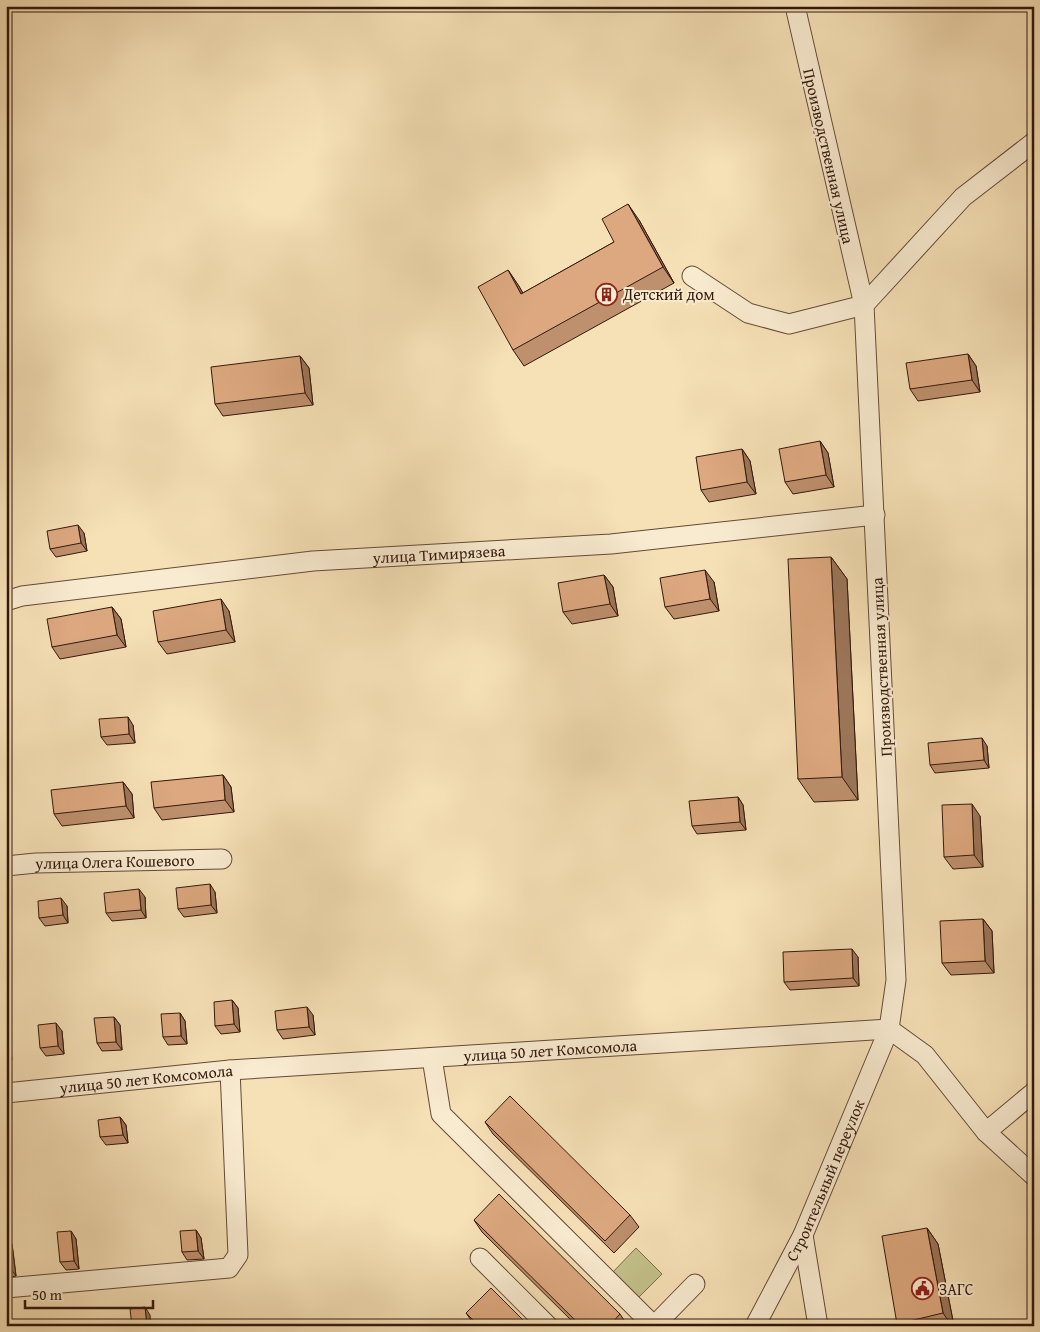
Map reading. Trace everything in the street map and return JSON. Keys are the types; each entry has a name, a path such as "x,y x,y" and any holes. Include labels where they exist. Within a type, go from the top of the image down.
{"street":[{"name":"Производственная улица","path":"795,6 864,305 896,980 889,1029"},
{"path":"692,276 748,313 789,324 864,305 963,197 1034,142"},
{"name":"улица Тимирязева","path":"6,601 22,596 313,562 611,544 874,515"},
{"name":"улица Олега Кошевого","path":"6,866 222,859"},
{"path":"889,1029 925,1055 986,1132 1034,1176"},
{"name":"улица 50 лет Комсомола","path":"6,1094 230,1070 889,1029"},
{"name":"Строительный переулок","path":"755,1326 803,1235 889,1029"},
{"path":"432,1058 441,1114 654,1326 695,1284"},
{"path":"6,1288 229,1268 238,1255 230,1070"},
{"path":"986,1132 1034,1092"},
{"path":"803,1235 818,1326"},
{"path":"480,1258 548,1326"}],"shaded area":[{"path":"636,1248 662,1274 637,1299 611,1274"}],"building":[{"name":"Детский дом","path":"628,204 663,267 513,350 478,287 508,270 521,294 614,242 602,219"},
{"path":"968,354 972,380 910,389 906,363"},
{"path":"300,356 305,393 215,404 211,367"},
{"path":"820,441 826,475 785,482 779,449"},
{"path":"742,449 747,482 701,490 696,457"},
{"path":"78,525 81,543 50,549 47,531"},
{"path":"831,557 842,777 798,779 788,559"},
{"path":"705,570 710,599 665,607 660,578"},
{"path":"604,575 610,604 563,612 558,583"},
{"path":"221,599 226,630 158,642 153,611"},
{"path":"112,607 117,635 52,647 47,619"},
{"path":"128,717 129,734 101,737 99,719"},
{"path":"982,738 984,760 930,765 928,743"},
{"path":"223,775 225,800 154,808 151,782"},
{"path":"123,782 126,806 54,814 51,790"},
{"path":"738,797 740,822 692,826 689,801"},
{"path":"972,804 974,855 944,857 942,805"},
{"path":"210,884 211,905 178,909 176,888"},
{"path":"139,889 141,910 106,913 104,893"},
{"path":"61,898 63,915 39,918 38,901"},
{"path":"983,919 985,961 942,963 940,921"},
{"path":"852,949 853,978 784,982 783,952"},
{"path":"232,1000 234,1024 215,1026 214,1002"},
{"path":"307,1007 309,1027 277,1030 275,1011"},
{"path":"180,1013 181,1036 163,1037 161,1014"},
{"path":"114,1017 116,1042 97,1043 94,1018"},
{"path":"56,1023 58,1046 40,1048 38,1025"},
{"path":"510,1096 630,1215 605,1241 485,1122"},
{"path":"120,1117 123,1135 100,1137 98,1120"},
{"path":"499,1194 620,1314 609,1326 581,1326 474,1220"},
{"name":"ЗАГС","path":"927,1228 943,1313 897,1324 882,1236"},
{"path":"196,1230 198,1251 182,1252 180,1231"},
{"path":"71,1231 74,1261 60,1262 57,1232"},
{"path":"7,1235 10,1268 6,1268"},
{"path":"491,1288 529,1326 479,1326 466,1313"},
{"path":"145,1307 147,1326 132,1326 130,1309"}],"place":[{"name":"Детский дом","path":"607,294"},
{"name":"ЗАГС","path":"923,1289"}]}
